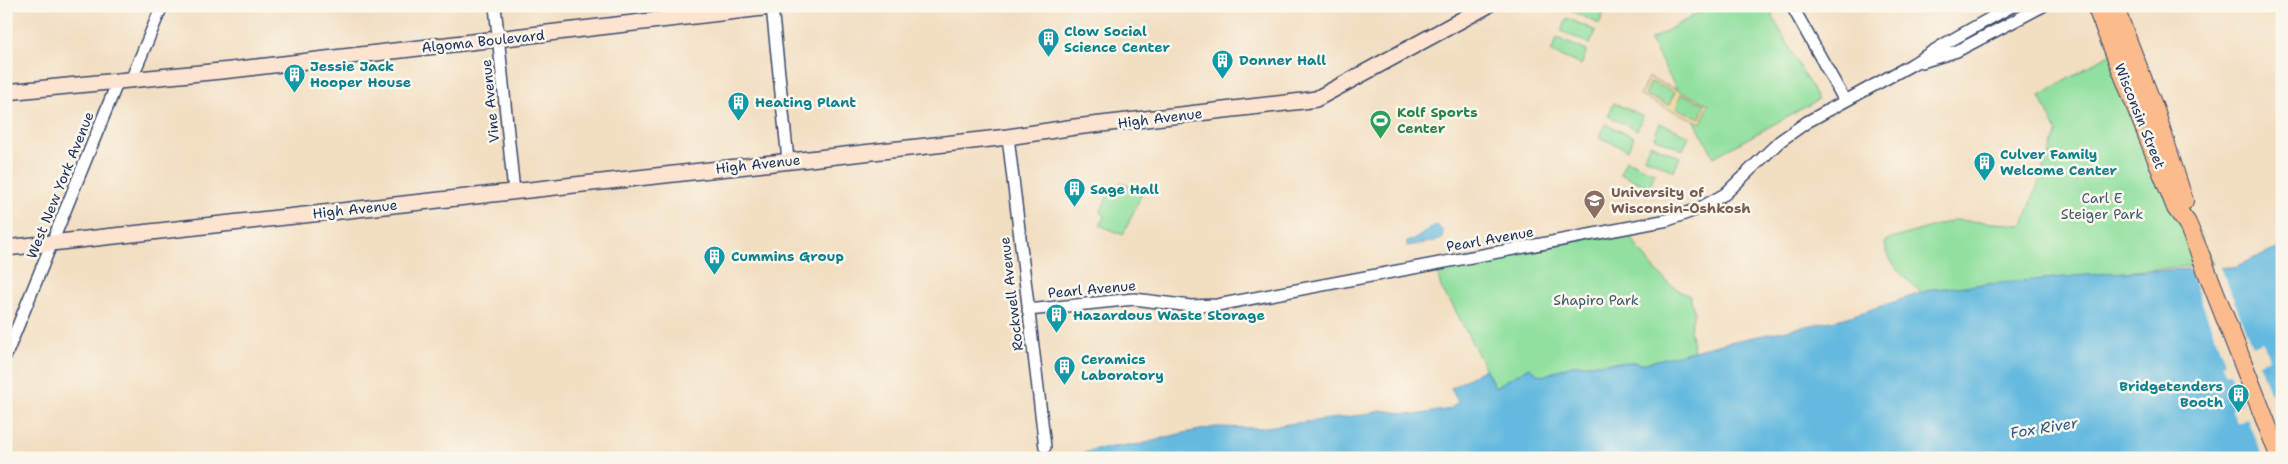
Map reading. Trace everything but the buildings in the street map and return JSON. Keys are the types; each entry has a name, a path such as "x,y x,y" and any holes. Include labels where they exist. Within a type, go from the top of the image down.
{"main road":[{"name":"High Avenue","path":"6,248 1008,137 1316,99 1486,6"},
{"name":"Wisconsin Street","path":"2096,6 2176,208 2187,223 2200,254 2280,458"},
{"name":"Wisconsin Street","path":"2114,6 2161,128 2186,205 2187,223"},
{"name":"Algoma Boulevard","path":"6,92 776,7"}],"street":[{"name":"West New York Avenue","path":"6,355 52,244 125,80 162,6"},
{"name":"Vine Avenue","path":"495,6 514,192"},
{"path":"1792,6 1845,101"},
{"name":"Pearl Avenue","path":"1028,310 1134,300 1191,306 1217,305 1668,220 1698,209 1724,194 1780,141 1807,122 1911,65 2012,6"},
{"name":"Pearl Avenue","path":"1911,65 1957,51 2043,6"},
{"path":"2279,6 2282,12"},
{"path":"776,7 788,160"},
{"name":"Rockwell Avenue","path":"1008,137 1045,447"}],"green space":[{"path":"1572,6 1596,6 1605,10 1599,24 1570,10"},
{"path":"1711,6 1767,6 1818,100 1714,157 1691,114 1675,108 1680,96 1650,40"},
{"path":"1567,18 1596,31 1590,44 1561,31"},
{"path":"1557,38 1587,51 1581,65 1551,52"},
{"name":"Carl E Steiger Park","path":"2114,51 2213,264 1933,289 1921,293 1903,276 1893,263 1886,249 1885,241 1954,220 2023,225 2057,132 2040,96"},
{"path":"1651,81 1675,92 1669,105 1645,95"},
{"path":"1614,103 1643,116 1637,130 1608,116"},
{"path":"1660,123 1689,136 1683,150 1654,137"},
{"path":"1605,124 1634,137 1628,150 1599,137"},
{"path":"1650,144 1680,157 1674,171 1644,157"},
{"path":"1626,160 1655,173 1649,187 1620,174"},
{"path":"1121,182 1143,191 1123,235 1100,225 1105,215 1100,213 1111,189 1116,191"},
{"name":"Shapiro Park","path":"1629,234 1655,270 1671,285 1690,296 1694,312 1690,329 1694,351 1642,364 1633,362 1572,365 1543,376 1537,374 1530,367 1495,387 1452,304 1443,291 1439,281 1439,264 1598,235"}],"sand":[{"path":"1648,77 1709,104 1701,123 1640,96","holes":["1651,82 1675,92 1669,105 1645,95","1681,94 1705,104 1700,118 1676,108"]}],"water":[{"path":"1436,225 1443,231 1442,239 1407,246 1407,242"},
{"name":"Fox River","path":"2282,247 2282,458 1072,458 1095,449 1142,444 1216,427 1257,428 1370,414 1381,410 1415,415 1450,409 1458,402 1451,388 1485,369 1495,387 1530,367 1537,374 1543,376 1572,365 1633,362 1642,364 1725,343 1845,318 1933,289 2109,273 2234,267"}],"pier":[{"path":"2220,265 2252,346 2263,342 2269,359 2259,363 2271,394 2275,393 2280,404 2276,406 2282,421 2282,458 2263,458 2247,419 2237,423 2231,408 2242,403 2230,373 2225,375 2222,364 2225,362 2188,267"}],"place":[{"name":"Clow Social Science Center","path":"1048,58"},
{"name":"Donner Hall","path":"1223,79"},
{"name":"Jessie Jack Hooper House","path":"294,93"},
{"name":"Heating Plant","path":"739,121"},
{"name":"Kolf Sports Center","path":"1381,139"},
{"name":"Culver Family Welcome Center","path":"1984,181"},
{"name":"Sage Hall","path":"1074,208"},
{"name":"University of Wisconsin-Oshkosh","path":"1595,219"},
{"name":"Cummins Group","path":"715,275"},
{"name":"Hazardous Waste Storage","path":"1057,334"},
{"name":"Ceramics Laboratory","path":"1065,386"},
{"name":"Bridgetenders Booth","path":"2239,413"}]}
